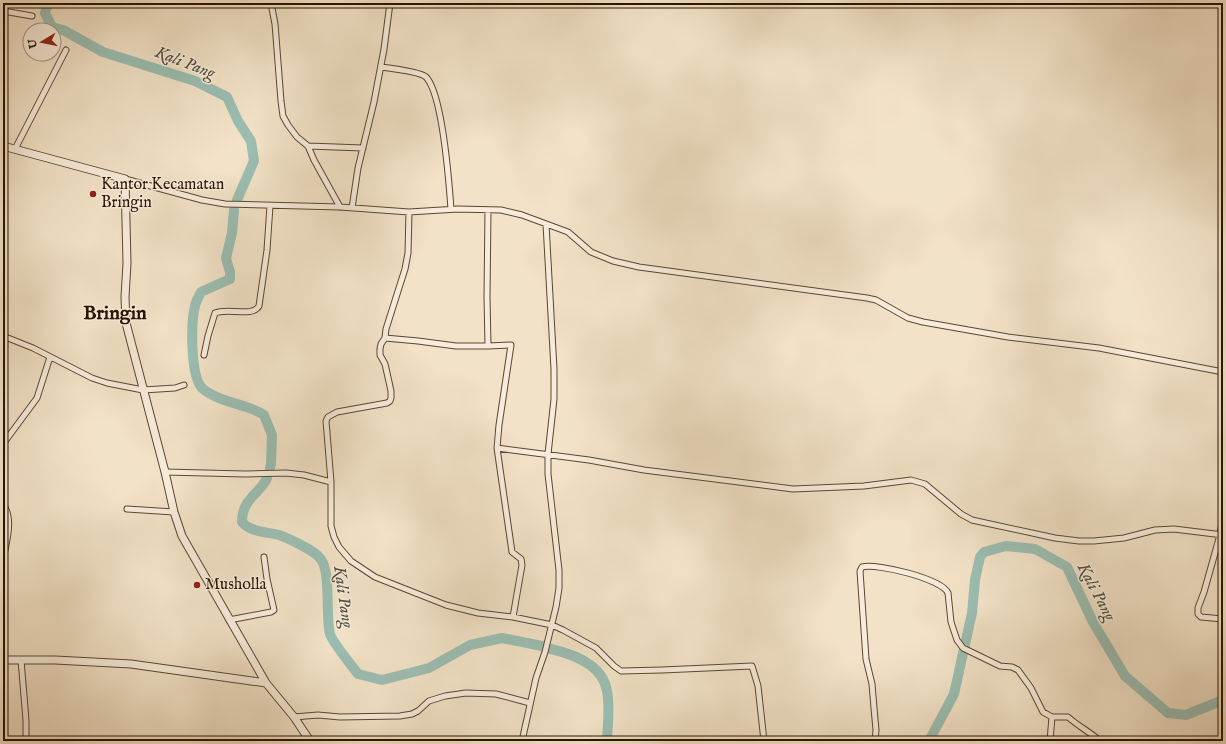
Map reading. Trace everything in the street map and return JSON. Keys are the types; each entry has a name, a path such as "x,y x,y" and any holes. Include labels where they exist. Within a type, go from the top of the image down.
{"street":[{"path":"271,3 275,24 283,116 297,138 308,146 340,207"},
{"path":"352,208 358,168 380,67 390,3"},
{"path":"3,11 32,16"},
{"path":"15,149 66,50"},
{"path":"380,67 420,74 426,77 429,82 436,98 443,134 451,209"},
{"path":"3,146 202,200 225,204 340,207 409,212 451,209 501,210 522,215 568,232 591,252 602,257 639,267 867,298 880,302 908,318 923,322 1008,337 1099,348 1223,372"},
{"path":"308,146 363,148"},
{"path":"125,178 127,263 125,297 126,323 174,512 182,536 266,683 294,717 310,741"},
{"path":"204,355 208,336 216,313 222,311 253,312 258,309 267,250 270,206"},
{"path":"488,210 488,346"},
{"path":"409,212 408,253 405,269 386,329 385,338 381,344 380,355 385,364 391,391 390,401 387,403 337,412 328,417 326,421 331,482 331,526 339,547 351,561 375,577 446,605 478,613 513,617 552,625 578,637 596,648 614,666 621,670 662,670 752,666 758,686 764,741"},
{"path":"522,741 530,703 552,625 559,588 559,570 548,474 548,454 554,399 554,369 546,224"},
{"path":"3,336 33,348 92,378 107,383 143,390 175,388 184,385"},
{"path":"385,338 456,346 511,345 497,448 512,552 521,559 522,565 513,617"},
{"path":"3,444 37,398 50,357"},
{"path":"497,448 548,454 644,470 793,489 864,486 911,480 924,484 961,514 972,520 1055,538 1094,541 1124,538 1155,530 1174,529 1222,535"},
{"path":"165,472 245,474 286,473 304,475 331,482"},
{"path":"3,504 7,509 8,526 3,560"},
{"path":"127,509 174,512"},
{"path":"1223,515 1222,535 1198,608 1198,613 1201,617 1223,619"},
{"path":"229,620 272,612 274,610 264,557"},
{"path":"875,741 876,730 872,684 866,659 862,623 860,570 865,566 892,568 934,581 946,589 948,593 951,622 957,640 963,648 1000,666 1012,667 1018,670 1031,688 1043,712 1052,717 1068,717 1100,741"},
{"path":"3,660 55,660 131,664 266,683"},
{"path":"21,660 26,720 26,741"},
{"path":"294,717 318,715 340,717 400,716 412,714 418,711 429,701 444,696 466,693 496,694 530,703"},
{"path":"1050,741 1052,717"}],"waterway":[{"name":"Kali Pang","path":"48,3 45,13 52,27 63,30 103,52 195,81 227,97 238,121 251,141 254,161 237,200"},
{"name":"Kali Pang","path":"234,210 232,233 226,258 230,272 230,279 201,292 197,300 192,336 193,361 195,372 202,388 216,397 251,408 264,415 272,435 270,468"},
{"name":"Kali Pang","path":"267,478 264,484 245,507 242,522 254,530 279,535 288,539 306,548 319,557 326,571 330,634 339,649 358,674 382,680 429,668 470,645 502,638 542,646"},
{"name":"Kali Pang","path":"929,741 954,694 972,613 975,580 980,557 984,552 1006,546 1035,549 1067,567 1093,622 1125,676 1168,713 1186,715 1223,700"},
{"name":"Kali Pang","path":"551,649 568,654 586,662 600,674 608,697 607,738 609,741"}],"place":[{"name":"Kantor Kecamatan Bringin","path":"93,194"},
{"name":"Musholla","path":"197,585"}],"district":[{"name":"Bringin","path":"115,313"}]}
